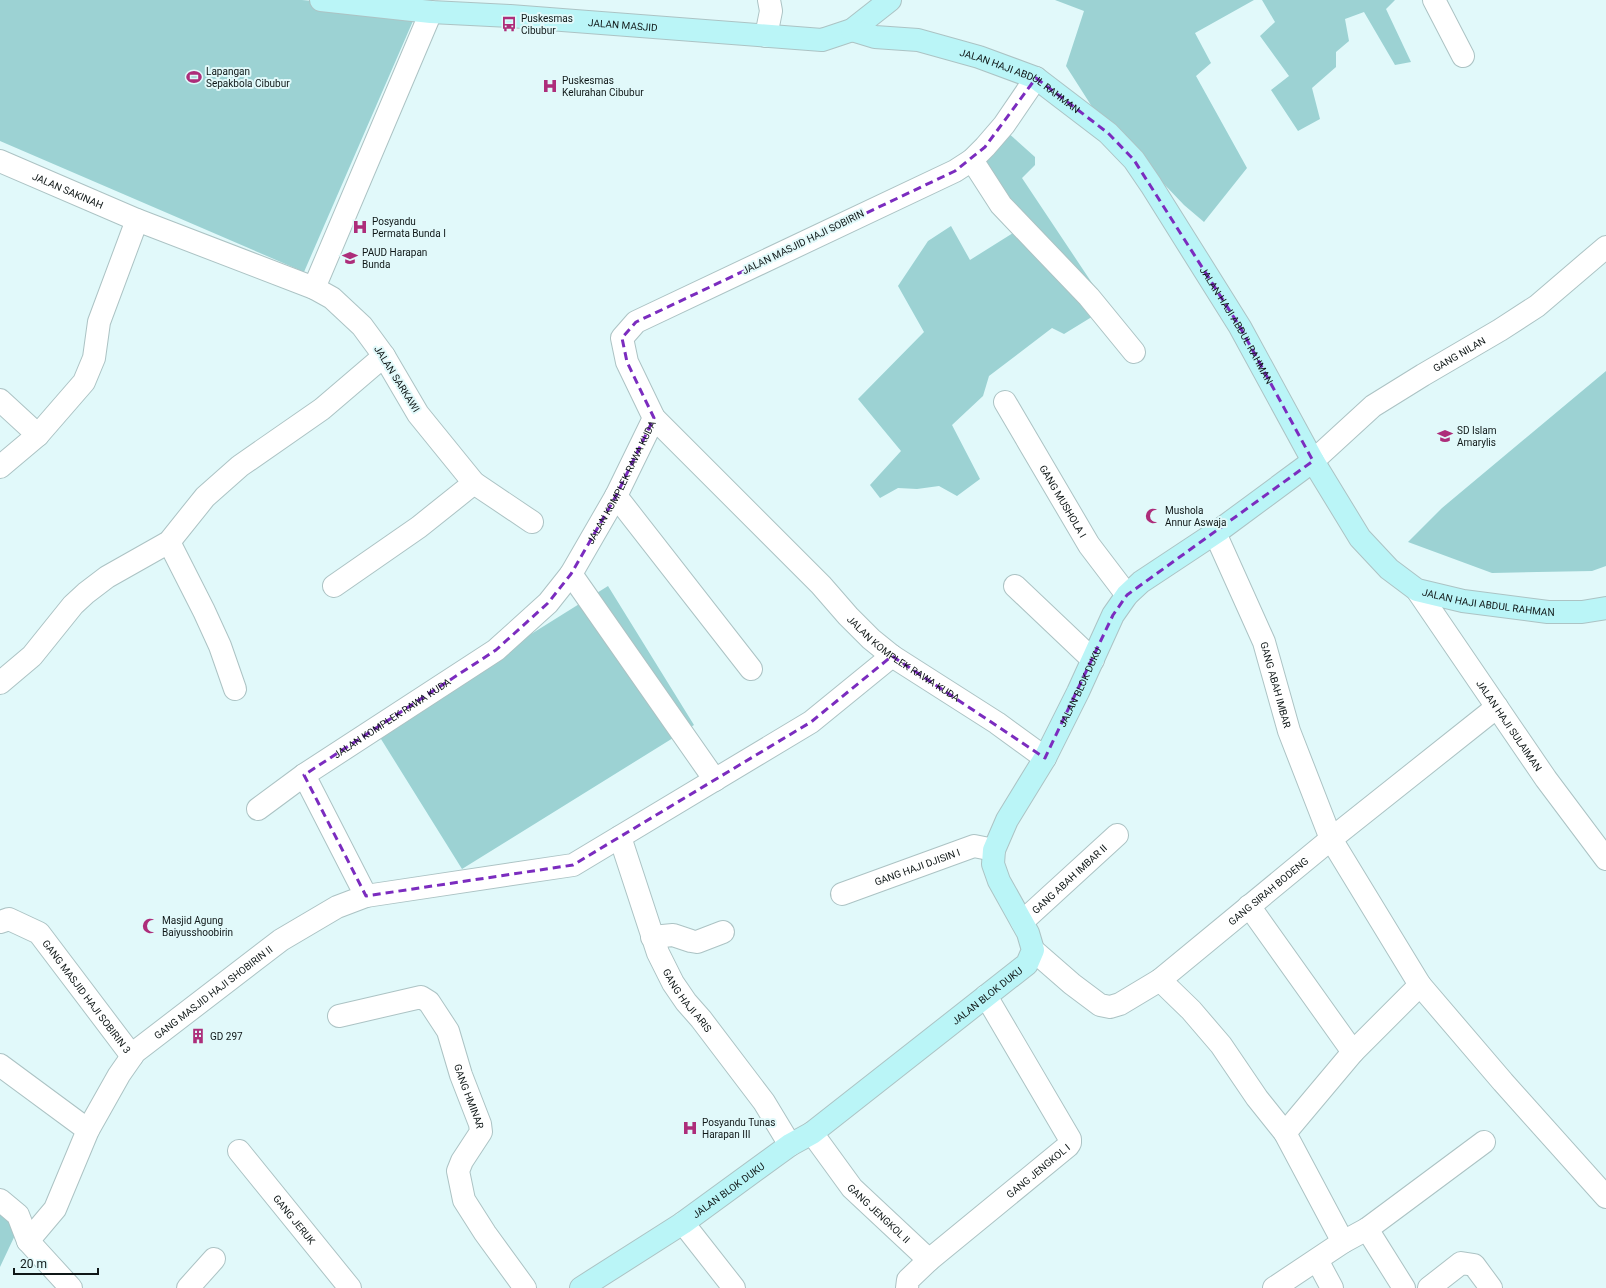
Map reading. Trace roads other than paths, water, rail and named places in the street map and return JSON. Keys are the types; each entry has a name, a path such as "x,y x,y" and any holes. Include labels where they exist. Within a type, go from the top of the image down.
{"street":[{"name":"JALAN MASJID","path":"321,0 431,12 510,16 822,40 852,30 890,0"},
{"path":"766,36 771,11 769,0"},
{"path":"1434,0 1463,56"},
{"path":"314,288 431,12"},
{"name":"JALAN HAJI ABDUL RAHMAN","path":"852,30 875,37 918,40 979,57 1036,78 1108,134 1134,160 1151,184 1240,328 1313,461 1360,538 1389,569 1417,590 1463,601 1548,612 1582,612 1606,608"},
{"name":"JALAN MASJID HAJI SOBIRIN","path":"654,418 627,362 622,338 636,322 955,171 972,160 1004,125 1036,78"},
{"name":"JALAN SAKINAH","path":"0,160 137,220 314,288"},
{"path":"972,160 1001,205 1089,297 1134,352"},
{"path":"0,467 38,435 84,382 94,358 99,322 137,220"},
{"name":"GANG NILAN","path":"1313,461 1373,406 1500,330 1537,306 1606,247"},
{"name":"JALAN SARKAWI","path":"314,288 332,298 362,326 384,356 418,414 474,483 532,522"},
{"path":"0,683 32,656 73,605 86,593 107,577 169,542 205,497 228,476 322,409 384,356"},
{"path":"0,400 38,435"},
{"name":"GANG MUSHOLA I","path":"1005,402 1089,545 1127,595"},
{"name":"JALAN KOMPLEK RAWA KUDA","path":"258,810 304,775 496,650 548,603 571,574 616,496 654,418 821,585 870,639 892,656 997,723 1045,758"},
{"name":"JALAN BLOK DUKU","path":"581,1288 683,1223 790,1145 812,1133 1027,964 1033,950 1028,933 999,881 993,864 994,850 1007,820 1045,758 1093,660 1113,615 1127,595 1141,582 1218,531 1313,461"},
{"path":"334,586 419,527 474,483"},
{"path":"616,496 751,668"},
{"name":"GANG ABAH IMBAR","path":"1218,531 1264,642 1289,731 1330,839 1420,985 1503,1082 1606,1197"},
{"path":"169,542 220,646 235,689"},
{"path":"571,574 715,780"},
{"path":"1015,586 1093,660"},
{"name":"JALAN HAJI SULAIMAN","path":"1417,590 1546,779 1606,859"},
{"name":"GANG MASJID HAJI SHOBIRIN II","path":"28,1241 55,1209 88,1130 119,1075 132,1056 281,940 337,907 366,896 573,865 811,722 892,656"},
{"name":"GANG SIRAH BODENG","path":"1033,950 1072,984 1100,1005 1110,1007 1120,1004 1160,980 1330,839 1497,707"},
{"path":"304,775 366,896"},
{"name":"GANG ABAH IMBAR II","path":"1022,922 1117,835"},
{"name":"GANG HAJI ARIS","path":"620,837 652,937 673,983 686,1002 701,1019 764,1102 790,1145"},
{"name":"GANG HAJI DJISIN I","path":"842,894 974,846 994,850"},
{"path":"1249,906 1353,1052"},
{"name":"GANG MASJID HAJI SOBIRIN 3","path":"0,922 9,919 39,933 132,1056"},
{"path":"652,937 673,935 697,942 723,932"},
{"path":"1160,980 1191,1010 1221,1045 1257,1098 1286,1133 1343,1242"},
{"path":"1286,1133 1353,1052 1420,985"},
{"name":"GANG JENGKOL I","path":"929,1260 1070,1143 1070,1139 986,996"},
{"name":"GANG HMINAR","path":"339,1016 421,997 429,1002 448,1031 461,1075 480,1124 481,1132 462,1160 458,1171 464,1200 485,1233 525,1288"},
{"path":"0,1065 88,1130"},
{"name":"GANG JENGKOL II","path":"812,1133 852,1188 929,1260"},
{"path":"1274,1288 1343,1242 1367,1228 1484,1142"},
{"name":"GANG JERUK","path":"239,1151 350,1288"},
{"path":"0,1200 18,1215 28,1241 71,1288"},
{"path":"683,1223 734,1288"},
{"path":"1367,1228 1404,1288"},
{"path":"188,1288 214,1259"},
{"path":"907,1288 908,1280 929,1260"},
{"path":"1317,1260 1332,1288"},
{"path":"1429,1288 1461,1263 1474,1265 1491,1288"}],"place":[{"name":"Puskesmas Cibubur","path":"509,24"},
{"name":"Lapangan Sepakbola Cibubur","path":"194,77"},
{"name":"Puskesmas Kelurahan Cibubur","path":"550,86"},
{"name":"Posyandu Permata Bunda I","path":"360,227"},
{"name":"PAUD Harapan Bunda","path":"350,258"},
{"name":"SD Islam Amarylis","path":"1445,436"},
{"name":"Mushola Annur Aswaja","path":"1153,516"},
{"name":"Masjid Agung Baiyusshoobirin","path":"150,926"},
{"name":"GD 297","path":"198,1036"},
{"name":"Posyandu Tunas Harapan III","path":"690,1128"}]}
